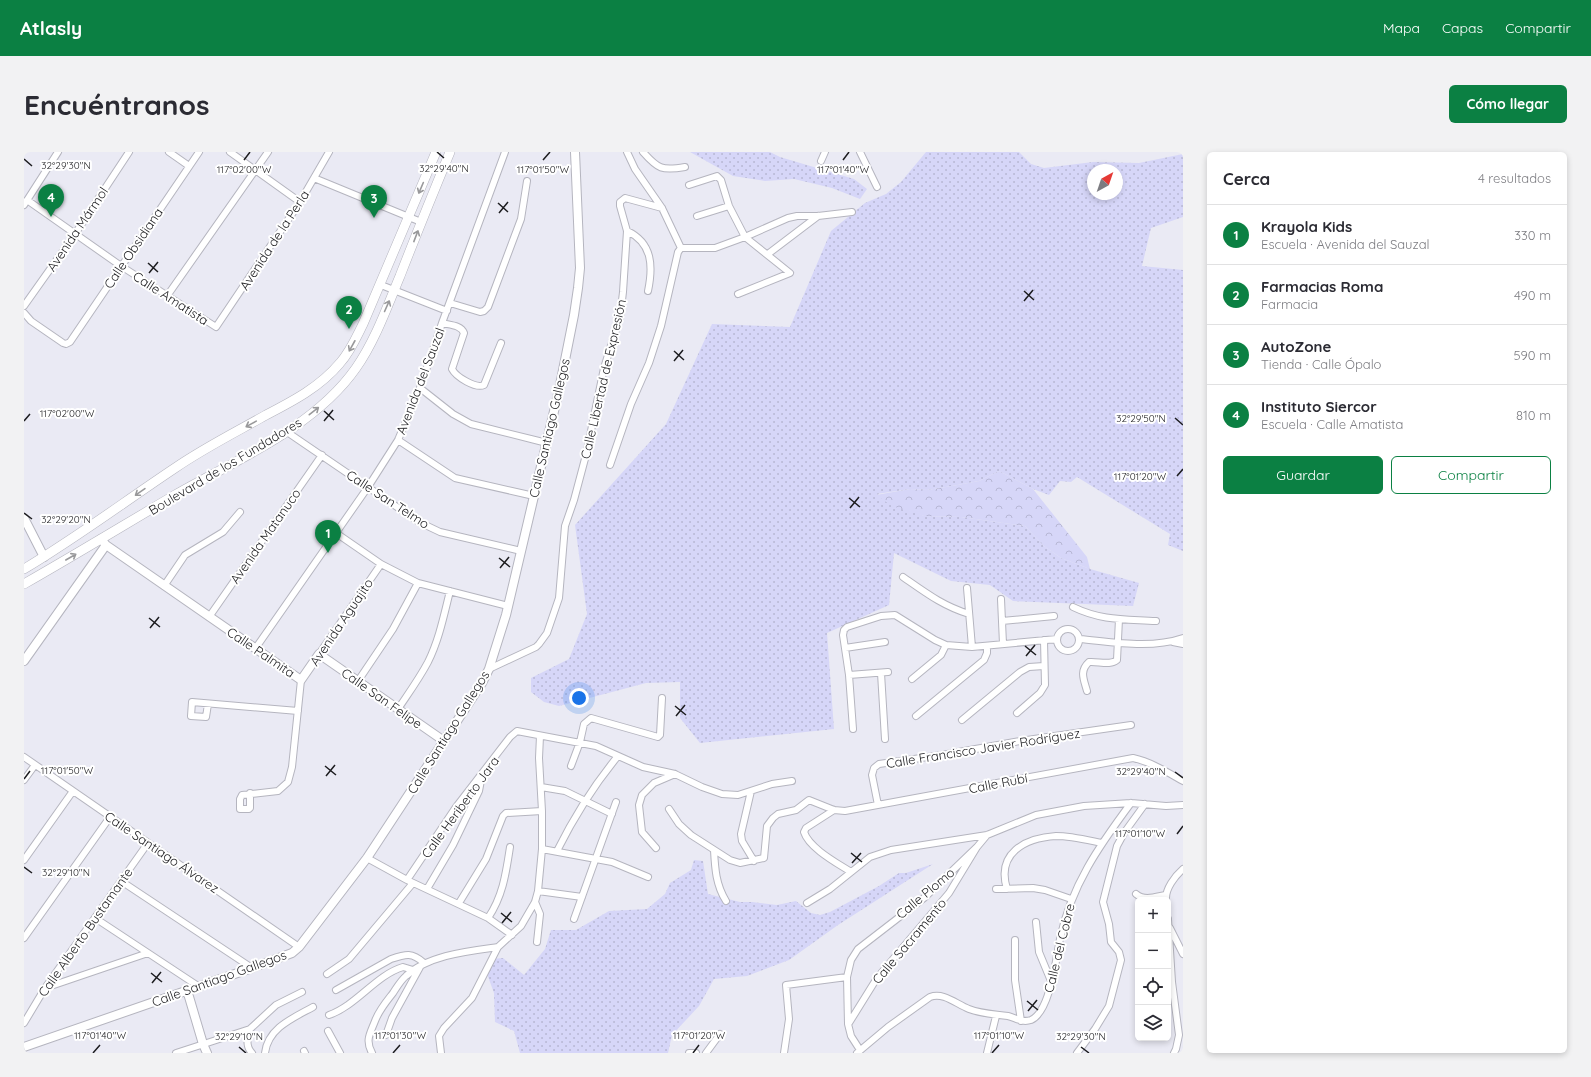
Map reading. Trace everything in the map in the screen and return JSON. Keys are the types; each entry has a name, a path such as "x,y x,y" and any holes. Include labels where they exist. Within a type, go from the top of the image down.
{"main road":[{"name":"Boulevard de los Fundadores","path":"24,569 175,468 312,390 331,373 349,351 381,285 436,152"},
{"name":"Boulevard de los Fundadores","path":"24,584 103,542 287,432 330,399 356,368 367,350 394,290 450,152"},
{"path":"40,575 44,569 44,557"}],"street":[{"path":"26,202 58,152"},
{"name":"Avenida Mármol","path":"24,306 75,234 129,152"},
{"path":"168,152 189,166"},
{"name":"Calle Obsidiana","path":"24,313 31,321 66,344 70,342 199,152"},
{"path":"230,152 300,202"},
{"path":"167,296 268,152"},
{"name":"Avenida de la Perla","path":"216,327 300,202 329,152"},
{"name":"Avenida del Sauzal","path":"255,648 368,487 398,440 420,388 442,323 505,152"},
{"name":"Calle Santiago Gallegos","path":"24,1047 292,953 299,947 368,858 482,683 489,669 508,606 559,390 578,288 580,268 575,152"},
{"path":"627,152 635,169 662,208 681,248"},
{"path":"643,152 660,168 670,170 685,167"},
{"path":"821,161 825,152"},
{"path":"860,152 877,187"},
{"path":"689,185 717,176 721,180 730,206 745,237 790,273 738,294"},
{"path":"314,178 421,222"},
{"path":"450,303 480,312 484,311 488,307 521,219 527,181"},
{"name":"Calle Libertad de Expresión","path":"489,669 536,647 540,644 547,633 559,598 565,526 574,500 586,455 603,375 620,317 627,231 620,206 622,200 625,198 662,208"},
{"name":"Calle Amatista","path":"26,202 121,266 216,327"},
{"path":"697,216 730,206"},
{"path":"681,248 715,248 745,237 788,218 806,215 818,216 852,212"},
{"path":"768,254 818,216"},
{"path":"627,231 640,239 645,246 650,260 652,273 648,291"},
{"path":"610,465 631,404 651,356 661,326 678,252 681,248"},
{"path":"381,285 447,311"},
{"path":"442,323 461,328 463,330 464,333 452,369 454,373 476,387 481,387 484,385 501,343"},
{"path":"420,388 454,414 471,424 547,443"},
{"name":"Calle San Telmo","path":"287,432 419,522 440,532 521,551"},
{"path":"398,440 455,478 534,496"},
{"name":"Avenida Matanuco","path":"209,617 322,455"},
{"path":"164,586 185,555 223,532 240,512"},
{"path":"24,518 44,557"},
{"path":"336,533 381,564 418,583 508,606"},
{"path":"24,661 103,542"},
{"name":"Calle Palmita","path":"103,542 164,586 302,680 292,767 288,782 278,790 249,793"},
{"name":"Avenida Aguajito","path":"302,680 381,564"},
{"path":"903,578 932,598 950,608 969,614"},
{"path":"358,681 393,630 418,583"},
{"path":"967,588 972,647"},
{"path":"398,709 413,688 428,662 436,641 450,591"},
{"path":"1001,599 1003,644"},
{"path":"1072,607 1101,618 1156,621"},
{"path":"853,728 849,675 843,635 844,630 847,627 881,616 895,615 935,640 946,645 972,647 1057,639"},
{"path":"1002,621 1054,616"},
{"path":"1087,691 1083,676 1085,666 1089,662 1113,663 1117,660 1119,619"},
{"path":"1068,629 1075,631 1080,639 1077,648 1068,652 1060,648 1057,639 1060,633 1068,629"},
{"path":"1173,642 1183,638"},
{"path":"1080,639 1146,644 1173,642 1183,644"},
{"path":"1018,713 1040,693 1045,685 1044,640"},
{"path":"845,648 884,642"},
{"path":"912,679 941,655 946,645"},
{"path":"916,716 984,660 987,654 987,646"},
{"name":"Calle San Felipe","path":"319,654 444,741"},
{"path":"962,720 1020,672 1029,667 1044,666"},
{"path":"849,675 888,672"},
{"path":"881,673 885,740"},
{"path":"571,766 580,742 584,724 591,718 658,737 660,735 662,698"},
{"path":"208,704 206,717 191,716 192,702 298,711"},
{"name":"Calle Francisco Javier Rodríguez","path":"878,805 872,775 874,768 879,764 942,755 1020,741 1131,726"},
{"name":"Calle Heriberto Jara","path":"407,880 456,808 513,734 517,731 540,736"},
{"path":"441,1053 440,1036 450,1021 472,998 498,947 521,926 535,902 538,891 542,848 541,787 538,758 540,736 580,742 608,750 643,767 675,774 702,788 722,794 738,795 772,784 792,781"},
{"path":"557,851 586,801 603,775 618,756"},
{"name":"Calle Santiago Álvarez","path":"24,757 299,947"},
{"name":"Calle Rubí","path":"754,861 764,858 767,826 772,818 778,814 796,810 810,800 834,810 845,811 1133,758 1142,760 1164,770 1183,781"},
{"path":"24,780 35,765"},
{"path":"656,848 642,832 638,805 642,795 654,783 675,774"},
{"path":"427,889 453,845 479,791 482,775"},
{"path":"541,787 565,791 612,814"},
{"path":"24,860 73,791"},
{"path":"669,809 679,824 691,835 730,860 740,863 754,861 742,841 741,834 751,791"},
{"path":"574,920 616,802"},
{"path":"807,903 830,889 870,857 891,850 987,835 1036,815 1084,806 1131,803 1183,806"},
{"name":"Calle del Cobre","path":"1021,1021 1030,1020 1040,1013 1048,996 1062,931 1071,899 1102,843 1131,803"},
{"path":"1077,1053 1095,1029 1109,1006 1121,956 1111,942 1109,924 1103,902 1117,846 1124,833 1146,804"},
{"path":"459,903 486,859 504,814 542,810"},
{"path":"834,810 806,828 804,832 817,848 851,872"},
{"path":"24,938 110,817"},
{"name":"Calle Sacramento","path":"848,1024 877,978 949,893 977,847 987,835"},
{"path":"1007,889 1003,878 1004,866 1010,855 1018,847 1030,842 1056,836 1102,843"},
{"name":"Calle Alberto Bustamante","path":"24,1023 45,988 148,843"},
{"path":"488,918 496,906 506,878 510,847"},
{"name":"Calle Plomo","path":"848,1024 847,977 851,960 858,949 924,898 977,847"},
{"path":"542,848 612,862 648,877"},
{"path":"714,850 718,886 726,901"},
{"path":"368,858 407,880 459,903 488,918 512,935"},
{"path":"1166,897 1171,884 1183,869"},
{"path":"121,881 252,968"},
{"path":"327,974 339,968 349,959 413,883"},
{"path":"996,889 1033,888 1045,890 1071,899"},
{"path":"538,891 582,897"},
{"path":"1136,894 1139,897"},
{"path":"535,902 540,914 537,942"},
{"path":"95,918 198,986"},
{"path":"1036,922 1039,952 1051,981"},
{"path":"1171,930 1183,954"},
{"path":"1169,933 1172,982 1179,1035 1174,1053"},
{"path":"848,1024 851,1036 858,1051 918,1005 936,995 943,996 970,1010 996,1016 1010,1017 1021,1021 1015,980 1015,940"},
{"path":"372,1053 368,1045 368,1039 379,1012 405,976 422,964 454,954 498,947"},
{"path":"45,988 148,954"},
{"path":"336,990 391,959 407,954 417,957 422,964"},
{"path":"386,1035 392,1018 422,964"},
{"path":"329,1015 340,1011 393,971 403,967 413,970"},
{"path":"784,1053 789,1019 786,985 847,977"},
{"path":"187,990 207,1053"},
{"path":"176,1053 250,1029 276,1005 302,992"},
{"path":"265,1053 266,1046 272,1035 284,1023 313,1007"},
{"path":"987,1053 996,1016"},
{"path":"250,1029 247,1045 252,1053"},
{"path":"328,1032 340,1053"},
{"path":"706,1053 720,1034"},
{"path":"689,1053 696,1053"}],"green space":[{"path":"690,152 770,152 780,157 854,179 867,189 860,199 832,188 794,179 765,181 733,176"},
{"path":"926,152 1019,152 1031,164 1044,168 1093,162 1139,163 1183,154 1183,217 1151,228 1142,266 1183,270 1183,551 1168,545 1170,534 1077,477 1071,482 1060,481 1049,495 1033,489 999,471 979,481 927,490 910,489 877,494 924,516 961,517 1025,526 1044,546 1061,558 1090,569 1139,583 1133,606 1013,601 990,585 951,581 894,553 889,605 827,633 834,729 700,743 680,718 680,682 646,683 559,706 544,702 531,692 531,678 569,659 587,614 575,525 666,424 712,324 790,327 831,231 865,203 886,194 901,182"},
{"path":"999,471 1033,489 1087,557 1090,569 1061,558 1044,546 1025,526 961,517 924,516 892,506 876,495 910,489 927,490 979,481"},
{"path":"694,860 703,861 708,894 740,902 777,905 796,901 811,913 820,915 830,912 879,886 899,873 906,873 933,864 838,925 789,960 747,976 714,979 699,1006 672,1035 668,1053 520,1053 514,1031 495,1022 494,993 486,971 492,959 503,958 524,975 545,949 551,930 576,930 609,911 647,909 665,894 670,883 691,870"}],"place":[{"name":"Instituto Siercor","path":"51,217"},
{"name":"AutoZone","path":"374,218"},
{"name":"Farmacias Roma","path":"349,329"},
{"name":"Krayola Kids","path":"328,553"}]}
